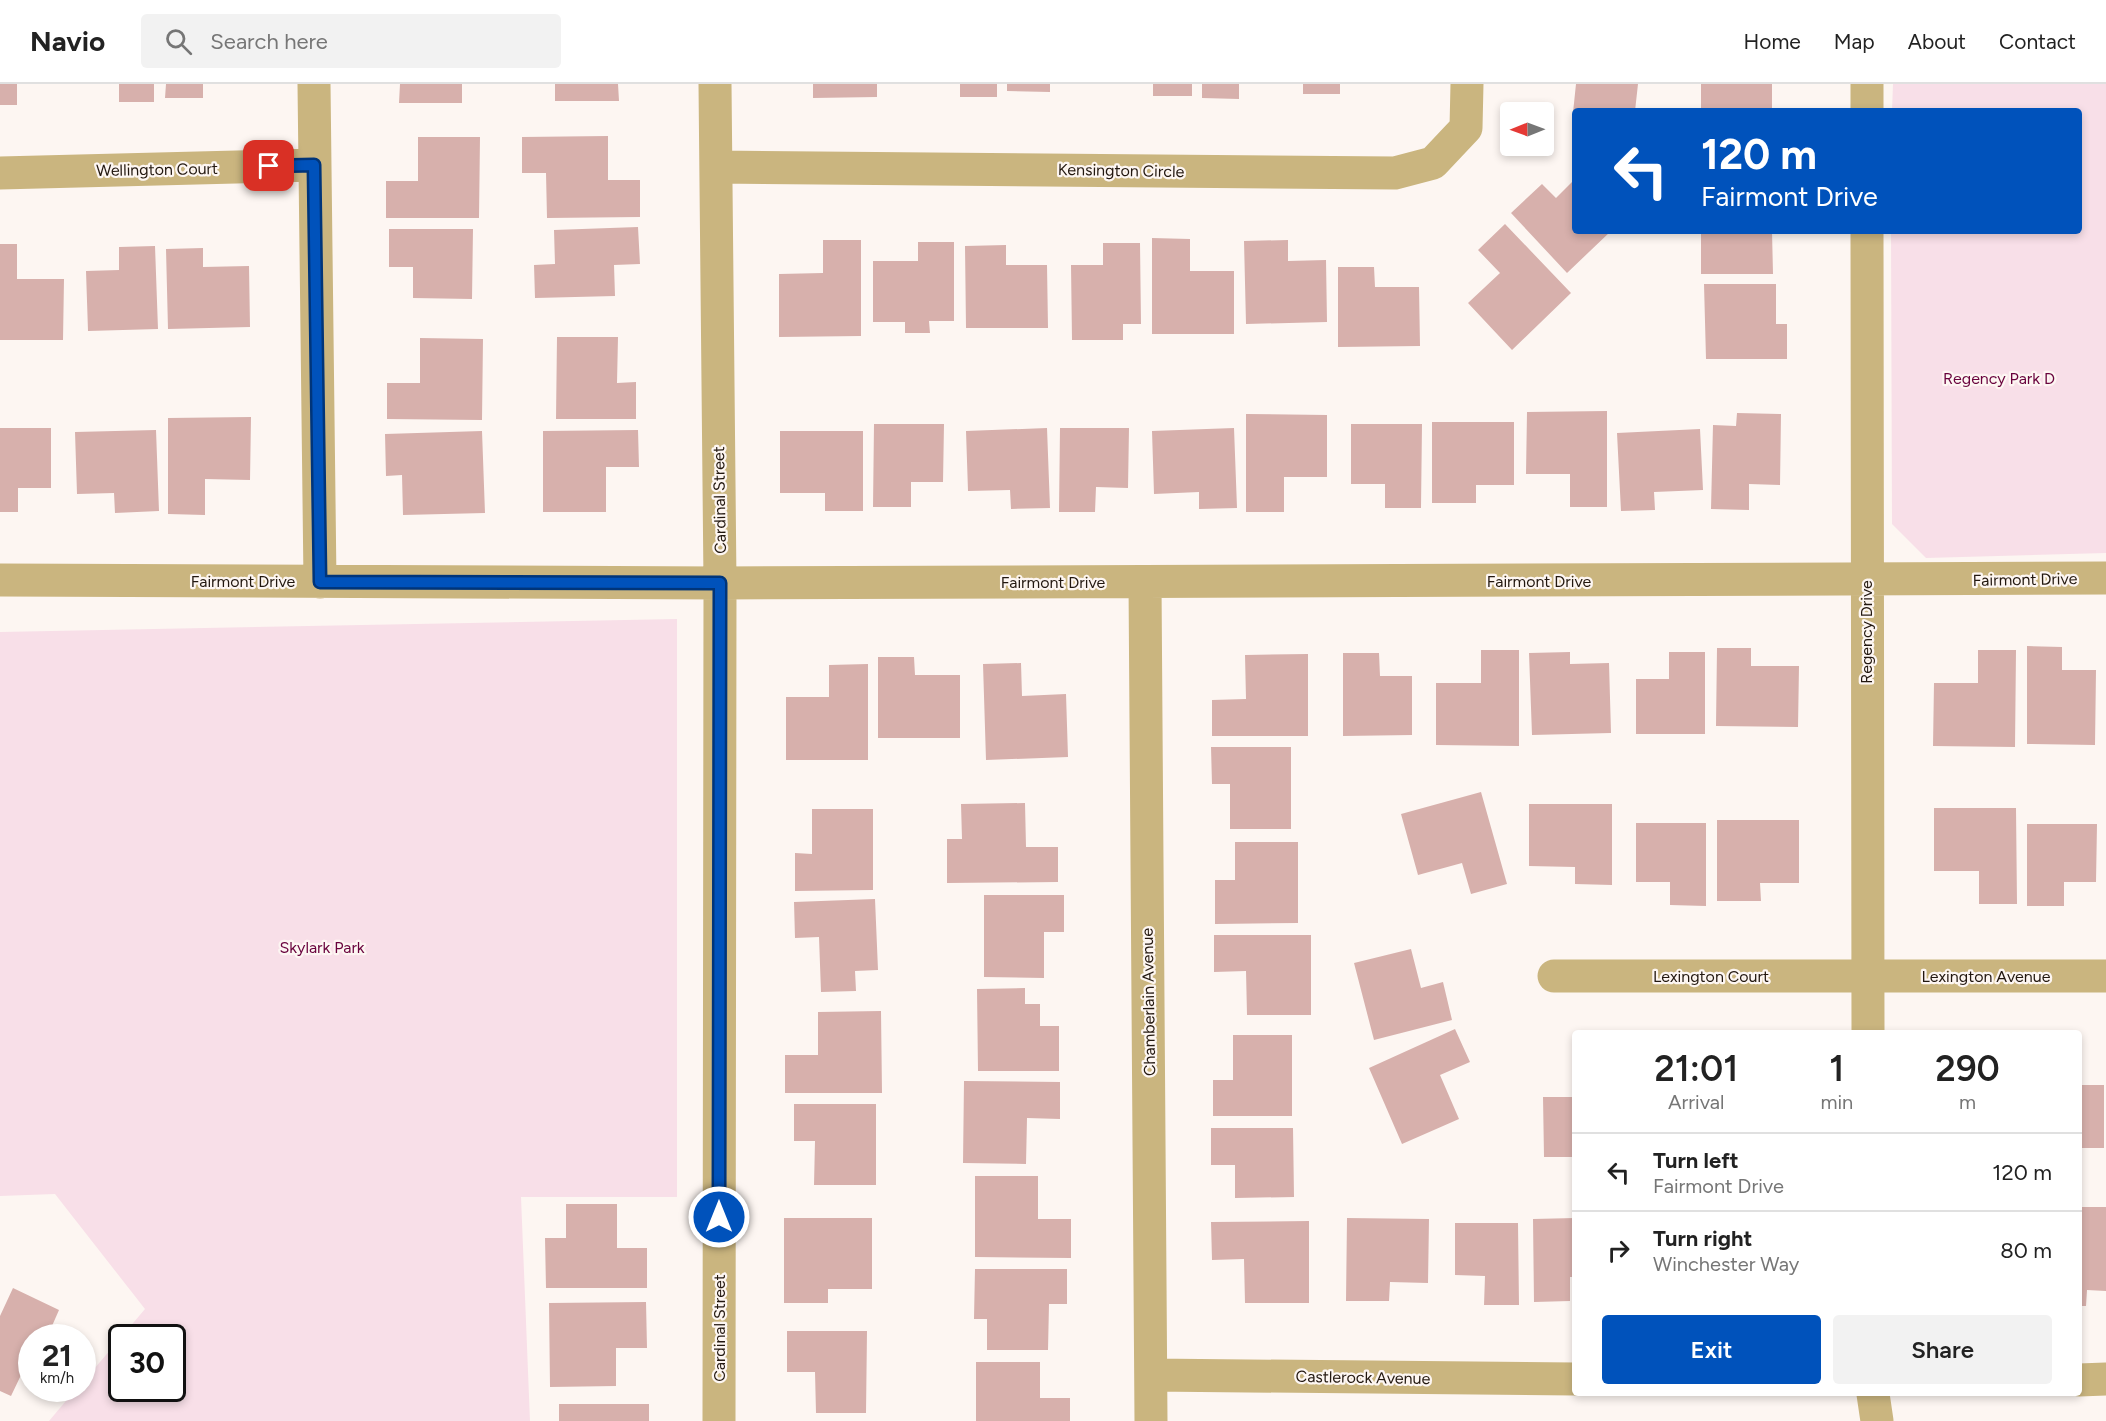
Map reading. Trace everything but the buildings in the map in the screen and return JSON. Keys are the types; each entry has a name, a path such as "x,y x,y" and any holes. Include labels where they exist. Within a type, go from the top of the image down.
{"street":[{"path":"314,84 320,582"},
{"name":"Cardinal Street","path":"715,84 720,583 719,1421"},
{"name":"Kensington Circle","path":"716,167 1395,173 1433,163 1466,128 1467,84"},
{"path":"1867,84 1867,108"},
{"name":"Wellington Court","path":"0,173 314,165"},
{"name":"Regency Drive","path":"1867,234 1868,1030"},
{"name":"Fairmont Drive","path":"0,580 720,583 2106,578"},
{"name":"Chamberlain Avenue","path":"1145,582 1151,1421"},
{"name":"Lexington Court","path":"1554,976 1867,976"},
{"name":"Lexington Avenue","path":"1867,976 2106,976"},
{"name":"Castlerock Avenue","path":"1152,1375 1572,1379"},
{"path":"2082,1380 2106,1379"},
{"path":"1873,1396 1877,1421"}],"green space":[{"name":"Regency Park D","path":"1893,84 2106,84 2106,553 1926,558 1892,524 1891,234 2082,234 2082,108 1892,108"},
{"name":"Skylark Park","path":"677,619 677,1197 521,1197 530,1421 49,1421 65,1402 96,1402 96,1367 108,1353 108,1402 186,1402 186,1324 132,1324 145,1309 55,1194 0,1196 0,632"}],"route":[{"path":"269,166 314,165 320,582 720,583 719,1217"}]}
